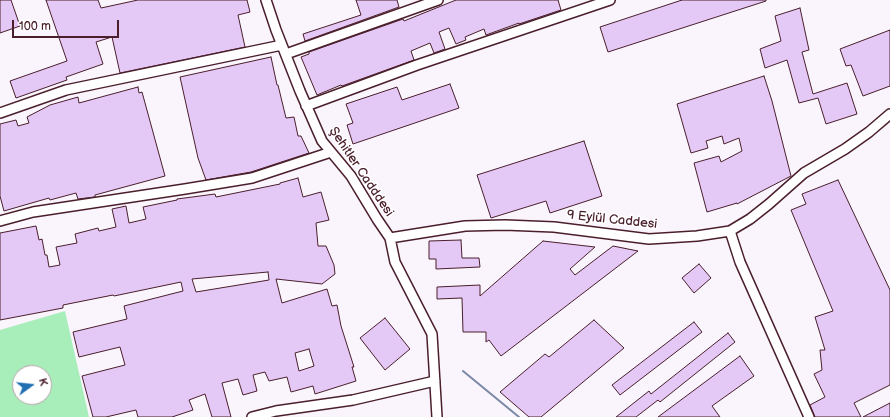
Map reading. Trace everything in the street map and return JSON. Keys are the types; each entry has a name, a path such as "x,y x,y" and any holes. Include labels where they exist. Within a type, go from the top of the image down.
{"street":[{"name":"Şehitler Cadddesi","path":"266,0 306,106 322,142 351,176 390,238 395,262 432,334 437,417"},
{"path":"286,54 438,0"},
{"path":"306,106 417,65 610,0"},
{"path":"0,113 66,90 282,45"},
{"name":"9 Eylül Caddesi","path":"390,238 465,226 505,225 554,227 649,239 697,236 730,231 755,215 804,173 845,149 869,132 890,114"},
{"path":"0,220 33,212 252,178 331,152"},
{"path":"730,231 740,262 809,417"},
{"path":"252,417 276,411 353,400 435,381"}],"green space":[{"path":"65,311 89,417 0,417 0,330"}],"building":[{"path":"0,0 11,0 20,26 0,33"},
{"path":"46,0 98,0 101,8 138,0 247,0 250,12 238,15 245,47 120,73 112,37 96,42 103,64 66,77 67,80 16,98 10,81 67,61"},
{"path":"356,0 397,0 399,7 305,41 303,34 361,15"},
{"path":"456,0 558,0 561,10 486,35 484,29 465,37 466,40 456,44 449,28 439,32 445,49 434,53 430,43 411,51 414,60 342,86 341,85 317,95 301,57 309,54 309,52 403,19 404,21"},
{"path":"682,0 766,1 608,52 600,27"},
{"path":"800,8 809,50 802,52 813,94 847,83 857,114 826,124 818,98 799,103 787,60 765,68 760,49 781,41 775,16"},
{"path":"890,30 890,86 863,96 851,65 846,66 840,49"},
{"path":"271,57 286,118 294,117 298,136 301,136 309,153 251,172 206,180 198,158 180,77"},
{"path":"764,76 772,101 791,176 737,204 707,212 694,163 719,156 721,162 742,151 739,138 724,144 722,136 706,141 708,148 691,153 677,104"},
{"path":"450,84 459,108 353,144 347,125 353,123 346,104 397,87 402,100"},
{"path":"138,87 139,93 142,92 165,176 95,195 95,197 78,199 76,193 50,200 49,198 4,211 0,196 0,124 16,120 18,126 29,123 27,117 50,105 78,97 79,103"},
{"path":"584,141 602,196 550,213 546,201 491,218 477,175"},
{"path":"298,178 303,197 321,192 329,220 316,223 318,246 326,246 334,265 335,274 322,284 276,279 282,303 327,289 332,306 337,305 341,326 354,367 352,367 356,381 315,394 313,386 291,392 287,377 269,381 265,372 253,375 257,391 243,395 238,379 222,383 231,417 212,417 205,394 189,400 193,410 172,417 138,417 136,410 106,417 93,417 82,376 125,365 120,347 79,357 73,332 127,319 124,306 183,291 181,282 63,305 63,308 0,320 0,233 36,226 39,240 42,239 49,267 60,265 56,247 77,243 75,234 98,228 99,231 116,227 112,209 126,206 129,223 146,219 143,207 177,199 215,194 216,197","holes":["268,272 269,280 196,292 192,279","309,349 314,366 299,371 295,353"]},
{"path":"838,180 890,290 890,385 854,403 861,417 815,417 810,405 825,397 814,374 822,370 820,350 825,350 815,317 833,311 791,210 806,204 802,194"},
{"path":"461,240 462,258 479,258 480,267 436,269 436,259 429,259 429,241"},
{"path":"543,241 595,247 570,269 575,275 613,246 638,251 501,356 489,340 486,342 486,332 463,332 462,298 437,299 437,287 480,285 480,296"},
{"path":"699,264 711,278 694,293 682,278"},
{"path":"385,318 410,349 385,370 360,338"},
{"path":"594,320 624,348 541,417 529,417 500,392 545,354 549,357"},
{"path":"694,322 702,332 620,395 612,385"},
{"path":"728,333 735,342 660,402 658,400 636,417 616,417 649,391 651,394"},
{"path":"740,356 754,376 712,406 720,417 658,417"},
{"path":"890,403 890,417 863,417"}],"waterway":[{"path":"463,371 519,417"}]}
